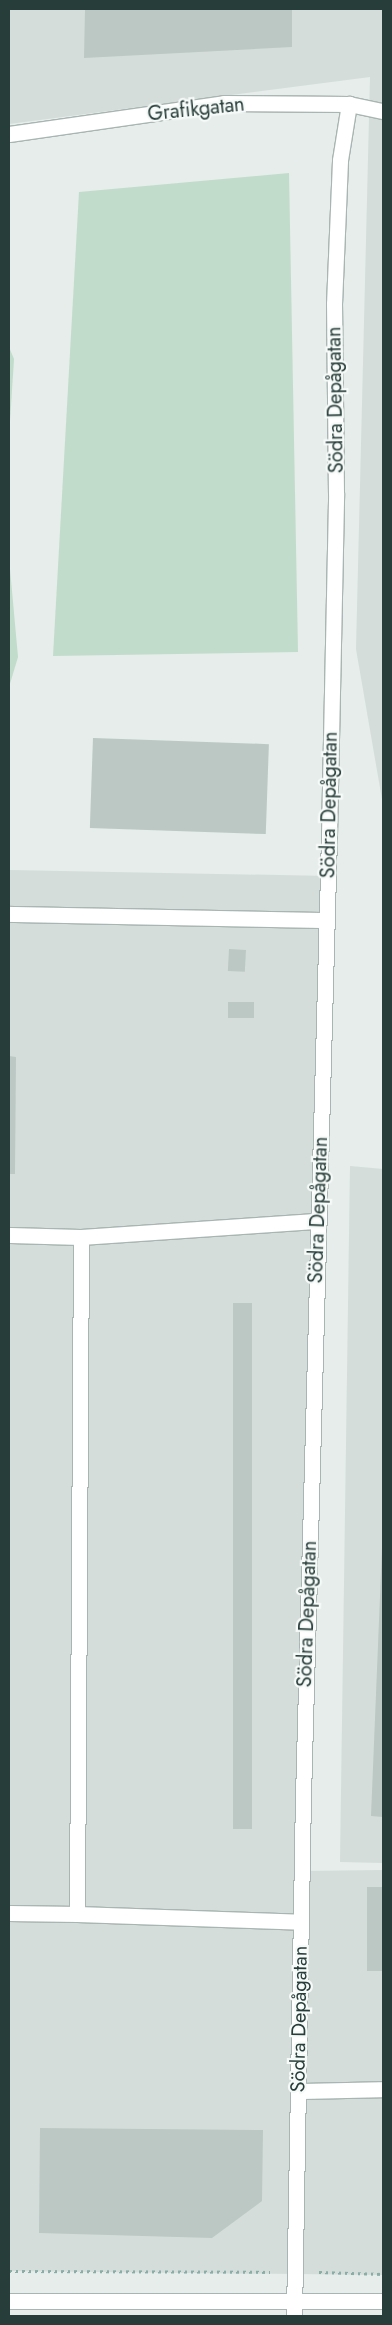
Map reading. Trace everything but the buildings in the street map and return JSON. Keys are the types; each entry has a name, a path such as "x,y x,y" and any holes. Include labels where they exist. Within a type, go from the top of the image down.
{"street":[{"name":"Grafikgatan","path":"9,134 224,103 349,104 383,111"},
{"name":"Södra Depågatan","path":"294,2316 301,1922 336,493 334,304 340,160 349,104"},
{"path":"9,914 326,920"},
{"path":"9,1235 81,1237 318,1221"},
{"path":"77,1914 81,1237"},
{"path":"9,1913 301,1922"},
{"path":"298,2091 383,2089"},
{"path":"9,2301 383,2301"}],"path":[{"path":"9,2270 383,2274"}],"shaded area":[{"path":"9,9 383,9 383,805 356,649 370,77 9,124"},
{"path":"9,870 329,876 306,1871 383,1870 383,2275 9,2271"},
{"path":"350,1166 383,1169 383,1863 340,1862"}],"green space":[{"path":"289,173 298,652 53,656 79,192"},
{"path":"9,347 14,359 9,437"},
{"path":"9,558 18,657 9,687"}]}
